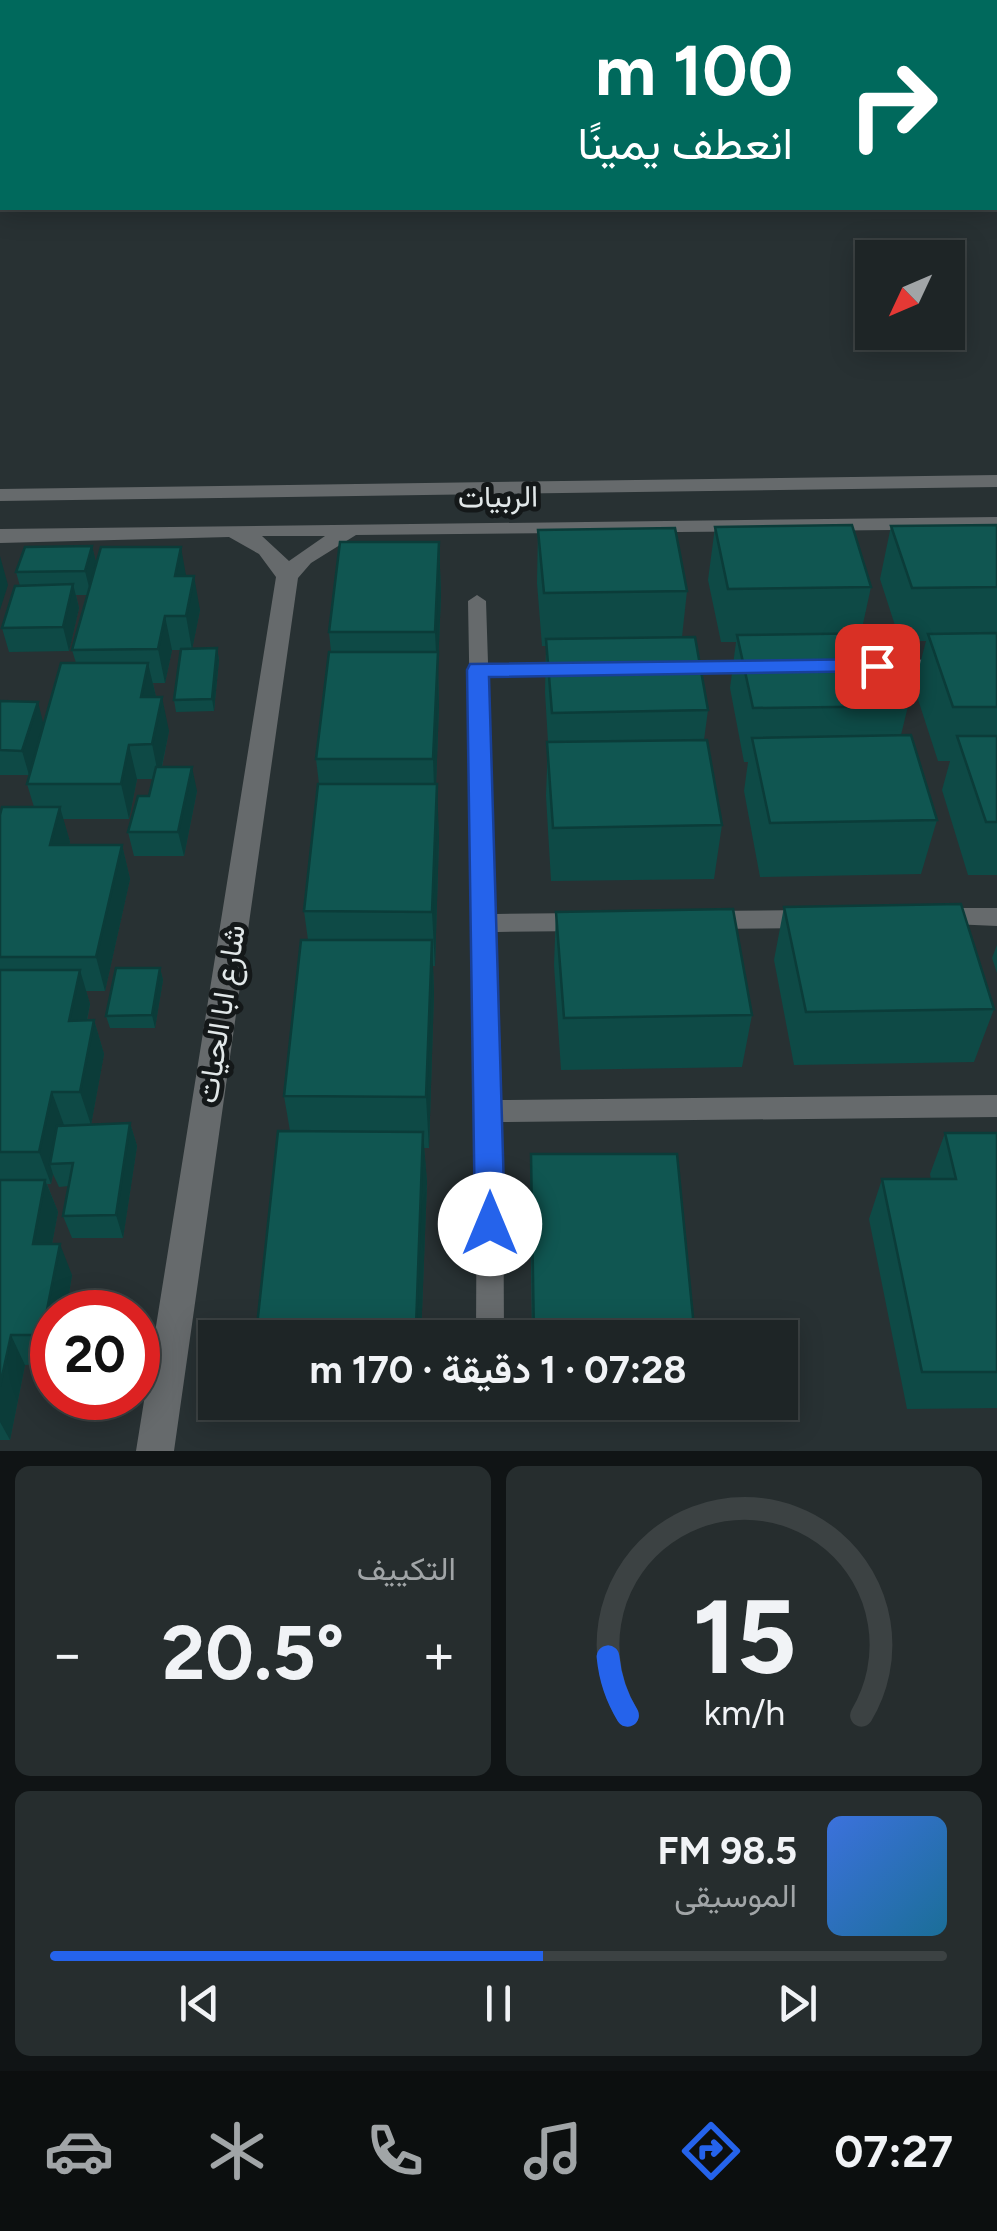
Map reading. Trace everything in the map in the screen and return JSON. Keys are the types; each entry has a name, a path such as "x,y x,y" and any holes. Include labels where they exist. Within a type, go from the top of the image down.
{"street":[{"name":"الربيات","path":"0,495 997,480"},
{"name":"الربيات","path":"0,536 997,523"},
{"path":"231,530 260,542 278,556 287,577 303,558 352,529"},
{"name":"شارع ابا الحيات","path":"155,1451 287,577"}],"lane":[{"path":"476,601 490,1111 490,1320"},
{"path":"857,666 997,665"},
{"path":"658,668 777,667"},
{"path":"478,670 598,668"},
{"path":"918,918 997,917"},
{"path":"682,920 840,918"},
{"path":"485,923 604,921"},
{"path":"490,1111 997,1106"}],"building":[{"path":"852,525 871,587 728,589 715,527"},
{"path":"997,525 997,587 912,588 891,526"},
{"path":"675,528 687,591 544,593 538,530"},
{"path":"340,542 439,542 435,632 329,632"},
{"path":"92,546 85,571 16,572 25,547"},
{"path":"101,547 181,547 175,576 194,576 186,616 165,616 158,649 72,650"},
{"path":"73,584 63,627 2,628 15,586"},
{"path":"885,633 908,706 753,708 737,635"},
{"path":"997,633 997,707 953,707 928,634"},
{"path":"695,637 708,710 552,713 546,639"},
{"path":"217,648 212,699 174,700 181,649"},
{"path":"329,652 438,652 433,759 316,759"},
{"path":"61,663 148,663 141,697 162,697 152,744 129,745 121,784 27,784"},
{"path":"0,701 38,702 22,751 0,750"},
{"path":"911,735 937,820 770,823 752,738"},
{"path":"957,736 997,736 997,822 986,822"},
{"path":"707,740 722,825 553,828 547,742"},
{"path":"156,767 192,767 178,832 128,832 138,796 149,796"},
{"path":"318,784 437,784 432,912 304,911"},
{"path":"2,807 60,807 50,845 122,845 96,957 0,957"},
{"path":"961,904 994,1009 806,1012 784,907"},
{"path":"733,909 752,1015 564,1018 556,912"},
{"path":"301,940 432,940 426,1097 284,1096"},
{"path":"116,968 160,968 152,1015 106,1016"},
{"path":"0,970 80,970 69,1021 94,1020 80,1092 52,1092 39,1152 0,1152"},
{"path":"130,1123 116,1215 63,1216 73,1163 50,1164 57,1126"},
{"path":"278,1131 423,1132 416,1320 258,1320"},
{"path":"945,1133 997,1133 997,1372 922,1372 882,1179 956,1179"},
{"path":"531,1154 677,1154 693,1320 534,1320"},
{"path":"0,1180 45,1180 33,1244 60,1244 51,1290 30,1290 30,1335 11,1335 0,1386"}],"route":[{"path":"490,1224 478,670 877,666"}]}
